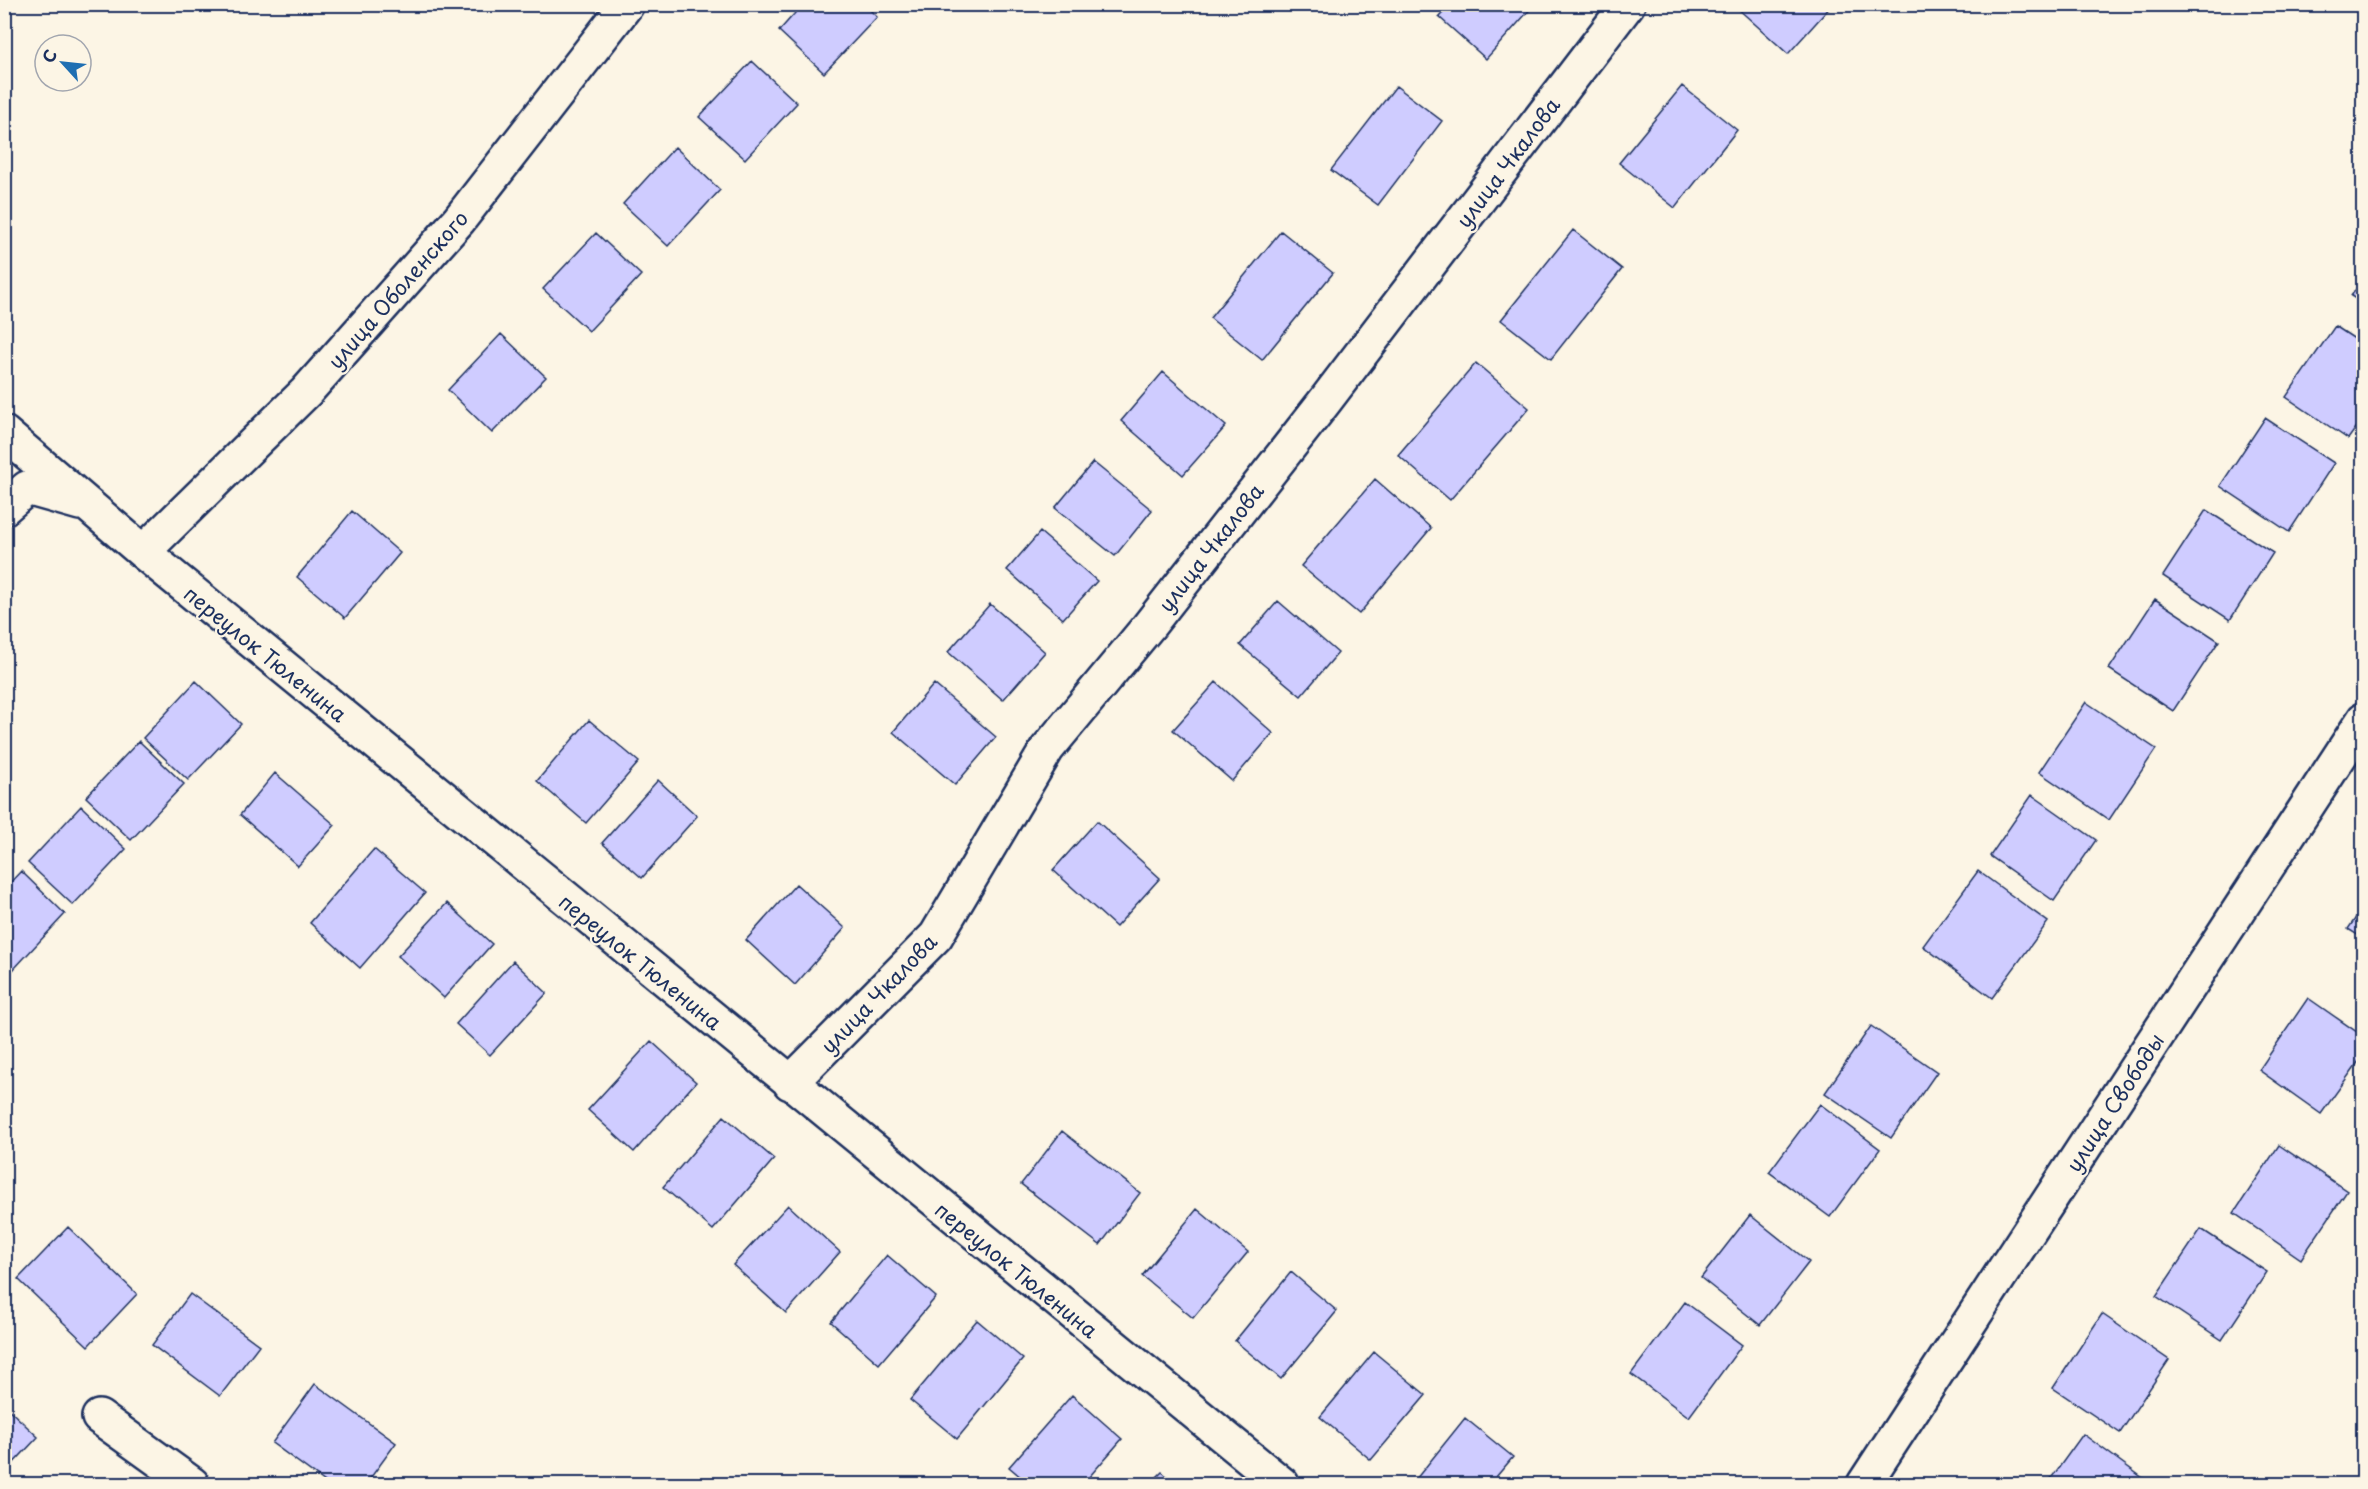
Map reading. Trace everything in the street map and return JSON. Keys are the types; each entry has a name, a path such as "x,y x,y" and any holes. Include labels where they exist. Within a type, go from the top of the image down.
{"street":[{"name":"улица Оболенского","path":"143,552 306,392 451,228 627,4"},
{"name":"улица Чкалова","path":"790,1083 936,936 1047,749 1148,627 1325,401 1628,4"},
{"name":"переулок Тюленина","path":"4,432 143,552 1282,1485"},
{"path":"4,508 27,488 88,505"},
{"name":"улица Свободы","path":"1864,1485 2364,719"},
{"path":"99,1417 192,1485"}],"building":[{"path":"803,4 864,4 877,17 824,73 779,31"},
{"path":"1451,4 1535,4 1486,59 1439,17"},
{"path":"1738,4 1833,4 1788,54 1736,7"},
{"path":"752,61 797,103 745,159 699,117"},
{"path":"1396,86 1442,121 1378,205 1331,170"},
{"path":"1682,86 1737,130 1675,208 1619,163"},
{"path":"675,147 720,190 668,246 623,204"},
{"path":"1573,230 1622,269 1551,359 1501,320"},
{"path":"1281,231 1333,273 1262,360 1210,318"},
{"path":"596,233 641,275 589,331 543,289"},
{"path":"2364,278 2364,304 2351,296"},
{"path":"2335,326 2364,345 2364,417 2348,439 2286,397"},
{"path":"501,334 546,377 492,433 448,390"},
{"path":"1476,363 1529,408 1450,500 1398,455"},
{"path":"1163,372 1226,426 1183,475 1121,421"},
{"path":"2265,418 2334,463 2289,532 2220,486"},
{"path":"1093,462 1152,510 1115,556 1055,508"},
{"path":"1375,479 1431,528 1359,614 1301,566"},
{"path":"2206,510 2273,553 2230,620 2163,576"},
{"path":"352,511 400,553 345,618 297,577"},
{"path":"1040,532 1097,581 1063,619 1007,570"},
{"path":"2155,599 2219,641 2173,711 2109,669"},
{"path":"1278,601 1338,653 1301,696 1240,645"},
{"path":"990,604 1045,652 1003,700 948,652"},
{"path":"196,681 241,724 188,780 143,738"},
{"path":"1216,682 1273,733 1232,781 1173,730"},
{"path":"934,684 996,737 955,785 893,732"},
{"path":"2086,702 2156,749 2109,820 2039,772"},
{"path":"589,720 639,762 586,823 537,781"},
{"path":"139,741 184,784 131,840 86,797"},
{"path":"275,773 335,825 298,866 240,815"},
{"path":"658,780 697,816 642,878 602,843"},
{"path":"2032,795 2096,840 2054,901 1990,856"},
{"path":"81,806 126,849 73,905 28,863"},
{"path":"1097,821 1160,878 1116,927 1053,870"},
{"path":"374,849 425,893 360,968 310,923"},
{"path":"21,871 65,914 13,970 4,962 4,889"},
{"path":"1978,871 2048,922 1992,998 1923,946"},
{"path":"796,884 845,928 795,985 746,940"},
{"path":"447,903 492,944 444,998 398,956"},
{"path":"2364,906 2364,939 2348,929"},
{"path":"513,961 547,993 490,1055 456,1024"},
{"path":"2308,998 2364,1037 2364,1054 2321,1114 2259,1070"},
{"path":"1871,1026 1937,1072 1891,1138 1825,1093"},
{"path":"651,1041 696,1082 634,1152 588,1110"},
{"path":"1820,1104 1880,1149 1830,1217 1769,1172"},
{"path":"724,1116 774,1159 713,1230 663,1187"},
{"path":"1062,1131 1140,1193 1100,1245 1021,1184"},
{"path":"2279,1145 2347,1191 2301,1259 2234,1213"},
{"path":"788,1205 840,1252 786,1313 733,1265"},
{"path":"1197,1209 1248,1252 1193,1318 1142,1276"},
{"path":"1750,1215 1809,1262 1760,1325 1701,1278"},
{"path":"68,1227 137,1294 88,1346 18,1279"},
{"path":"2201,1229 2267,1272 2222,1340 2156,1296"},
{"path":"887,1255 936,1297 879,1364 831,1322"},
{"path":"1291,1272 1337,1311 1281,1379 1235,1341"},
{"path":"190,1294 259,1345 220,1396 152,1345"},
{"path":"1685,1302 1742,1345 1689,1417 1631,1374"},
{"path":"2102,1314 2169,1360 2120,1433 2053,1388"},
{"path":"977,1320 1023,1359 957,1439 910,1400"},
{"path":"1374,1352 1426,1395 1371,1460 1320,1417"},
{"path":"315,1384 396,1443 366,1484 328,1484 272,1443"},
{"path":"1072,1395 1122,1439 1083,1484 1029,1484 1009,1467"},
{"path":"4,1405 38,1437 4,1473"},
{"path":"1465,1418 1513,1457 1490,1484 1412,1484"},
{"path":"2083,1434 2151,1484 2047,1484"},
{"path":"1162,1472 1176,1484 1150,1484"}]}
